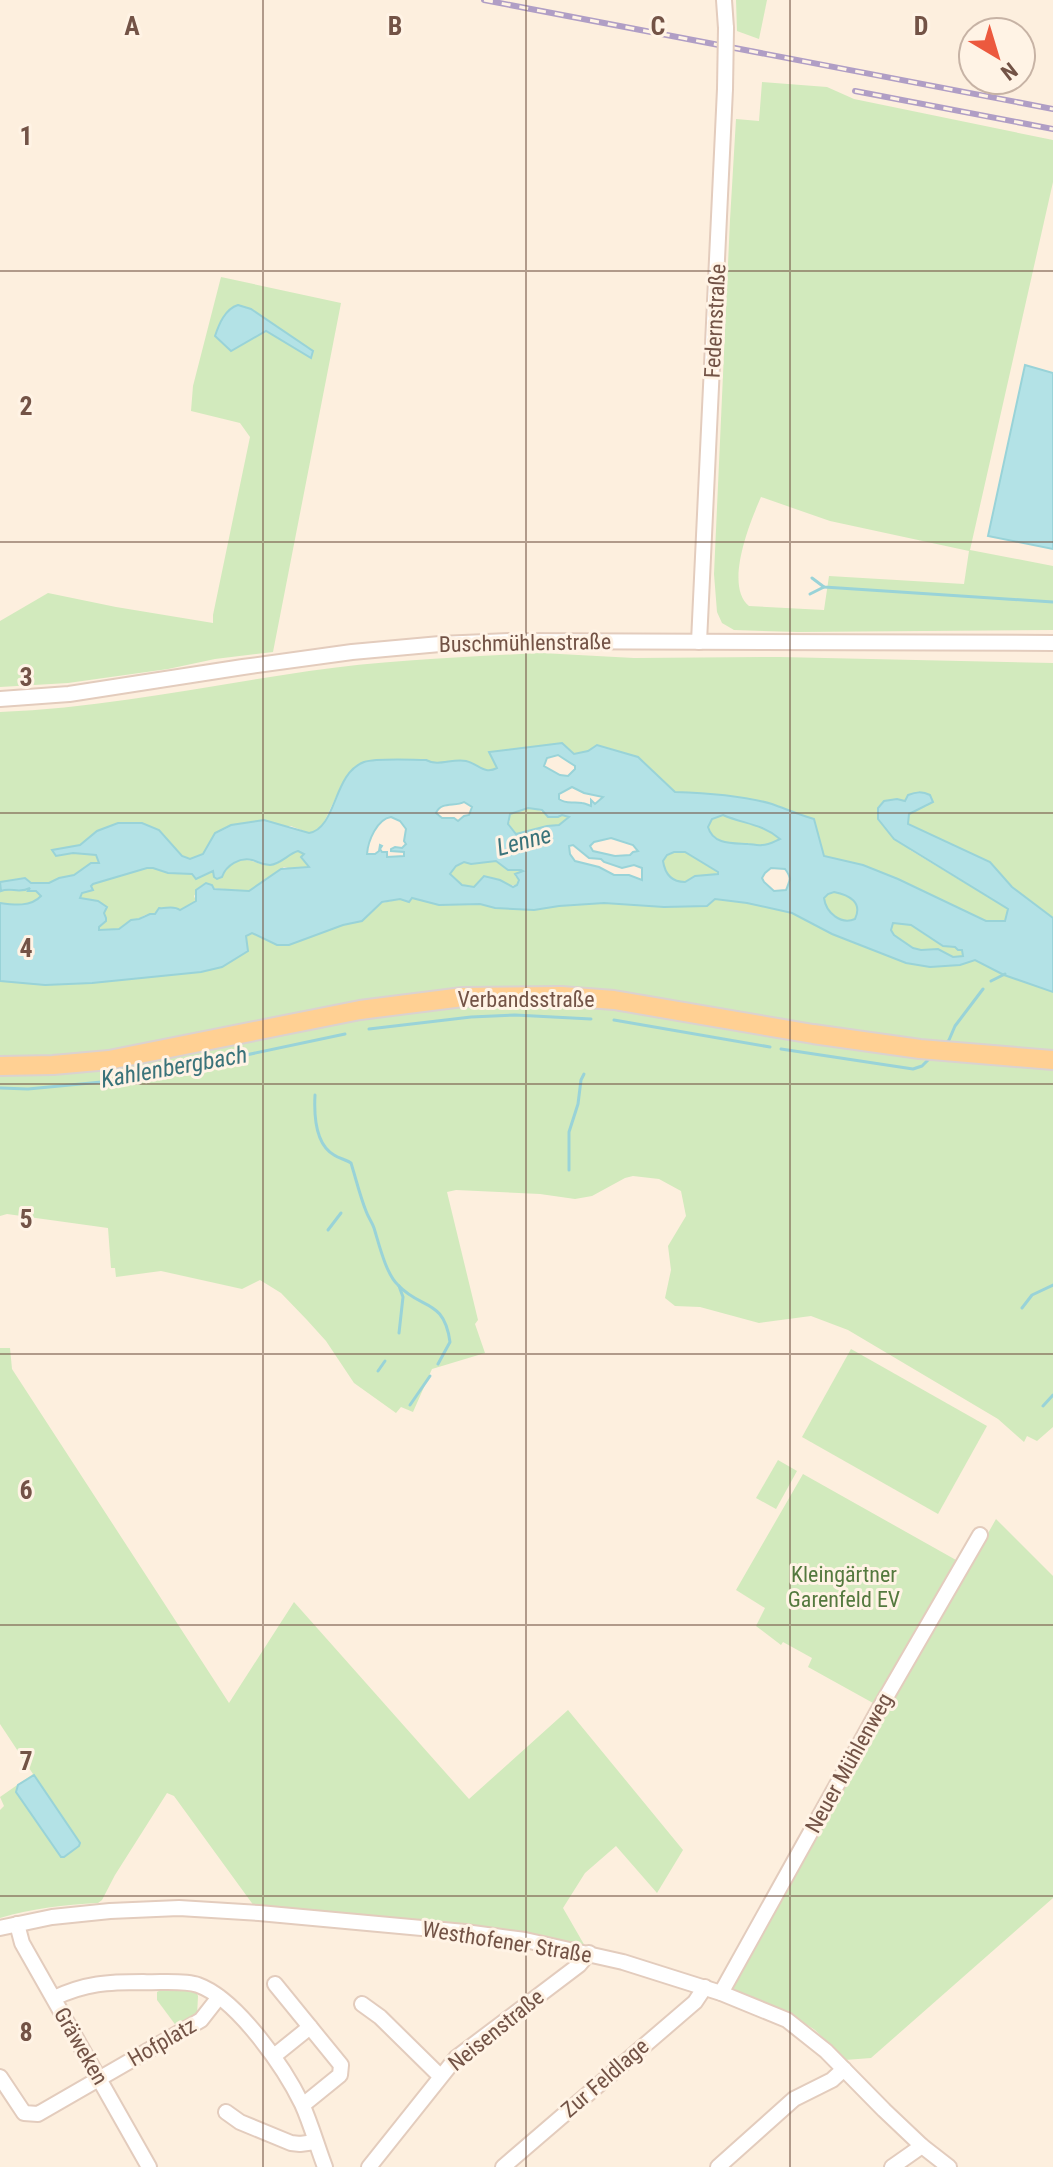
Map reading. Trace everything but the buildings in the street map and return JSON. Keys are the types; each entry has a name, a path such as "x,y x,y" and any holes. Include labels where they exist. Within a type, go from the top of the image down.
{"main road":[{"name":"Verbandsstraße","path":"0,1066 109,1060 360,1010 463,997 561,996 614,1000 920,1049 1053,1060"}],"street":[{"name":"Federnstraße","path":"699,642 725,89 724,0"},
{"name":"Buschmühlenstraße","path":"0,699 69,694 315,657 440,644 509,641 1053,643"},
{"name":"Neuer Mühlenweg","path":"721,1993 980,1535"},
{"name":"Westhofener Straße","path":"0,1928 52,1917 179,1908 465,1932 589,1953 705,1987 787,2020 809,2036 922,2146 949,2167"},
{"name":"Gräweken","path":"17,1924 22,1943 149,2167"},
{"name":"Neisenstraße","path":"369,2167 456,2058 579,1965 589,1953"},
{"path":"54,1998 85,1985 119,1982 197,1984 219,1997 235,2010 274,2056 303,2105 325,2167"},
{"path":"275,1984 341,2065 340,2075 303,2105"},
{"name":"Zur Feldlage","path":"503,2167 695,2002 705,1987"},
{"name":"Hofplatz","path":"0,2077 24,2113 38,2114 201,2020 219,1997"},
{"name":"Neisenstraße","path":"362,2004 380,2017 440,2076"},
{"path":"274,2056 310,2027"},
{"path":"718,2167 794,2099 832,2080 844,2069"},
{"path":"226,2112 240,2122 291,2143 315,2142"},
{"path":"892,2167 922,2146"}],"green space":[{"path":"736,0 767,0 759,39 737,31"},
{"path":"762,82 827,87 854,99 1053,140 1053,182 970,550 1053,566 1053,630 798,632 734,630 722,623 717,612 714,574 736,119 759,121","holes":["761,497 830,521 969,551 964,584 829,576 824,610 749,606 742,597 739,569 746,537"]},
{"path":"221,277 341,303 273,652 68,683 0,687 0,621 48,593 213,623 250,437 240,423 191,411 193,386"},
{"path":"541,653 634,658 780,657 1053,663 1053,918 1012,887 990,862 908,824 909,814 927,806 905,801 910,850 1008,909 1006,921 986,922 898,879 863,865 824,856 814,819 747,798 675,792 638,757 588,751 574,754 490,752 497,768 492,771 485,771 465,761 345,778 323,824 315,832 309,833 291,826 215,833 203,854 190,859 97,831 80,845 56,856 73,853 96,855 99,864 91,863 74,875 49,883 30,882 24,878 0,882 0,712 116,701 338,667"},
{"path":"528,808 570,817 559,825 516,834 508,824 508,818 514,811"},
{"path":"723,815 751,822 780,839 759,846 722,841 708,827 712,819"},
{"path":"298,851 304,854 302,859 310,867 284,867 249,891 203,885 194,896 196,901 180,910 160,909 119,929 99,930 106,918 104,913 79,898 81,893 92,890 93,884 147,868 192,874 196,879 214,871 223,872 239,861 276,864"},
{"path":"674,852 685,852 719,872 718,875 676,881 666,871 663,861"},
{"path":"497,861 508,870 521,869 524,872 515,876 519,880 517,885 506,885 500,880 467,886 449,874 464,863"},
{"path":"32,888 29,891 36,891 41,896 33,902 17,905 0,903 0,890"},
{"path":"834,892 853,900 857,908 855,919 840,919 831,913 824,898"},
{"path":"412,898 439,905 480,904 534,910 604,903 664,907 715,899 747,903 792,913 832,934 906,963 960,965 975,960 1004,975 1053,992 1053,1427 1037,1441 1027,1436 1024,1442 998,1419 848,1330 811,1316 759,1323 700,1307 675,1306 665,1298 671,1270 668,1246 686,1216 681,1191 659,1179 633,1176 592,1196 575,1199 540,1194 447,1192 478,1320 475,1324 485,1353 432,1369 413,1412 401,1407 396,1413 354,1383 326,1341 307,1320 281,1293 260,1280 242,1289 161,1271 116,1277 115,1268 111,1268 108,1228 7,1214 0,1216 0,1074 564,987 107,1053 0,1058 0,981 45,985 92,983 202,972 222,967 247,951 246,936 252,933 274,942 295,943 362,921 382,903"},
{"path":"893,923 911,925 928,937 963,950 963,956 953,957 938,949 913,948 894,935 891,930"},
{"path":"0,1348 10,1348 12,1369 229,1703 294,1602 469,1799 568,1710 683,1850 657,1893 616,1846 585,1873 563,1908 589,1953 259,1913 174,1796 167,1793 98,1903 49,1908 0,1918 0,1810 4,1806 0,1797 33,1774 0,1724"},
{"path":"851,1349 987,1426 938,1514 802,1437"},
{"path":"778,1460 797,1471 776,1509 756,1498"},
{"name":"Kleingärtner Garenfeld EV","path":"803,1474 956,1560 873,1703 808,1667 812,1658 783,1642 781,1645 756,1626 765,1608 736,1590"},
{"path":"996,1519 1053,1576 1053,1898 871,2058 845,2060 815,2030 789,2013 731,1989 896,1688 903,1685"},
{"path":"163,1989 195,1989 198,1996 197,2016 177,2027 157,2000 157,1992"}],"water":[{"path":"238,305 251,309 313,351 311,358 266,331 231,351 215,336 226,313"},
{"path":"1025,365 1053,373 1053,549 988,536"},
{"name":"Lenne","path":"562,743 574,754 597,745 638,757 675,792 748,798 814,819 824,856 863,865 898,879 986,921 1005,921 1008,909 894,839 878,819 878,808 884,801 905,801 908,795 919,792 930,795 933,802 909,814 908,824 990,862 1012,887 1053,918 1053,992 1004,975 975,960 960,965 930,967 906,963 832,934 792,913 715,899 707,906 604,903 534,910 480,904 439,905 412,898 409,902 400,899 382,902 362,921 289,945 277,945 252,933 246,936 248,951 222,967 201,972 92,983 45,985 0,981 0,903 27,904 41,896 36,891 28,891 30,888 1,891 0,882 25,878 31,883 49,883 74,875 91,863 99,863 96,855 73,853 56,856 52,850 80,845 97,831 118,823 142,823 159,830 182,856 190,859 203,854 215,833 231,825 264,820 309,833 325,821 346,777 364,762 426,760 436,763 461,760 488,770 497,768 489,752","holes":["558,755 575,769 568,776 544,766 547,758","572,787 603,797 595,804 591,800 591,806 559,799 559,794","464,802 472,807 469,815 458,821 442,818 436,813 445,806","528,808 542,810 548,817 569,817 559,825 516,834 508,824 510,814","723,815 759,827 780,839 760,845 730,843 714,837 708,827 712,819","391,817 400,821 406,829 406,844 391,851 404,852 404,856 387,857 387,852 382,852 380,845 375,854 367,854 371,837 378,826","611,838 633,845 638,851 615,856 593,851 590,846 594,842","573,845 589,858 601,859 622,868 634,865 642,868 642,880 629,875 614,875 599,867 575,861 569,846","298,851 304,854 301,857 309,867 281,869 249,891 214,889 206,883 196,890 196,901 180,910 159,908 155,914 131,920 119,929 99,930 106,921 104,913 107,907 98,901 80,898 82,893 93,890 93,884 147,868 192,874 196,879 213,871 217,879 238,861 247,859 270,865","674,852 685,852 718,872 695,876 685,882 676,881 667,873 663,861","496,861 508,870 523,871 515,874 519,880 513,887 484,876 474,887 462,885 450,874 464,862","771,868 785,869 789,877 786,890 774,891 762,878","834,892 849,897 856,904 855,919 840,919 831,913 824,898","893,923 911,925 943,946 962,950 963,956 953,957 938,949 913,948 894,935 891,930"]},
{"path":"34,1775 80,1843 64,1857 61,1857 16,1792 18,1785"}],"waterway":[{"path":"812,578 824,587 1053,602"},
{"path":"810,594 824,587"},
{"name":"Kahlenbergbach","path":"991,981 1005,974"},
{"name":"Kahlenbergbach","path":"946,1043 983,989"},
{"name":"Kahlenbergbach","path":"369,1029 515,1015 591,1019"},
{"name":"Kahlenbergbach","path":"614,1020 770,1047"},
{"name":"Kahlenbergbach","path":"0,1088 28,1089 133,1079 345,1034"},
{"name":"Kahlenbergbach","path":"781,1049 913,1069 922,1066 931,1057"},
{"path":"569,1170 569,1132 584,1074"},
{"path":"315,1095 319,1136 328,1150 351,1163 390,1274 407,1293 430,1306 443,1318 450,1342 438,1364"},
{"path":"328,1230 341,1213"},
{"path":"1022,1308 1032,1295 1053,1285"},
{"path":"399,1286 403,1297 399,1333"},
{"path":"378,1371 385,1361"},
{"path":"410,1405 430,1376"},
{"path":"1043,1406 1053,1395"}],"railway":[{"path":"484,0 1053,109"},
{"path":"855,91 1053,129"}]}
